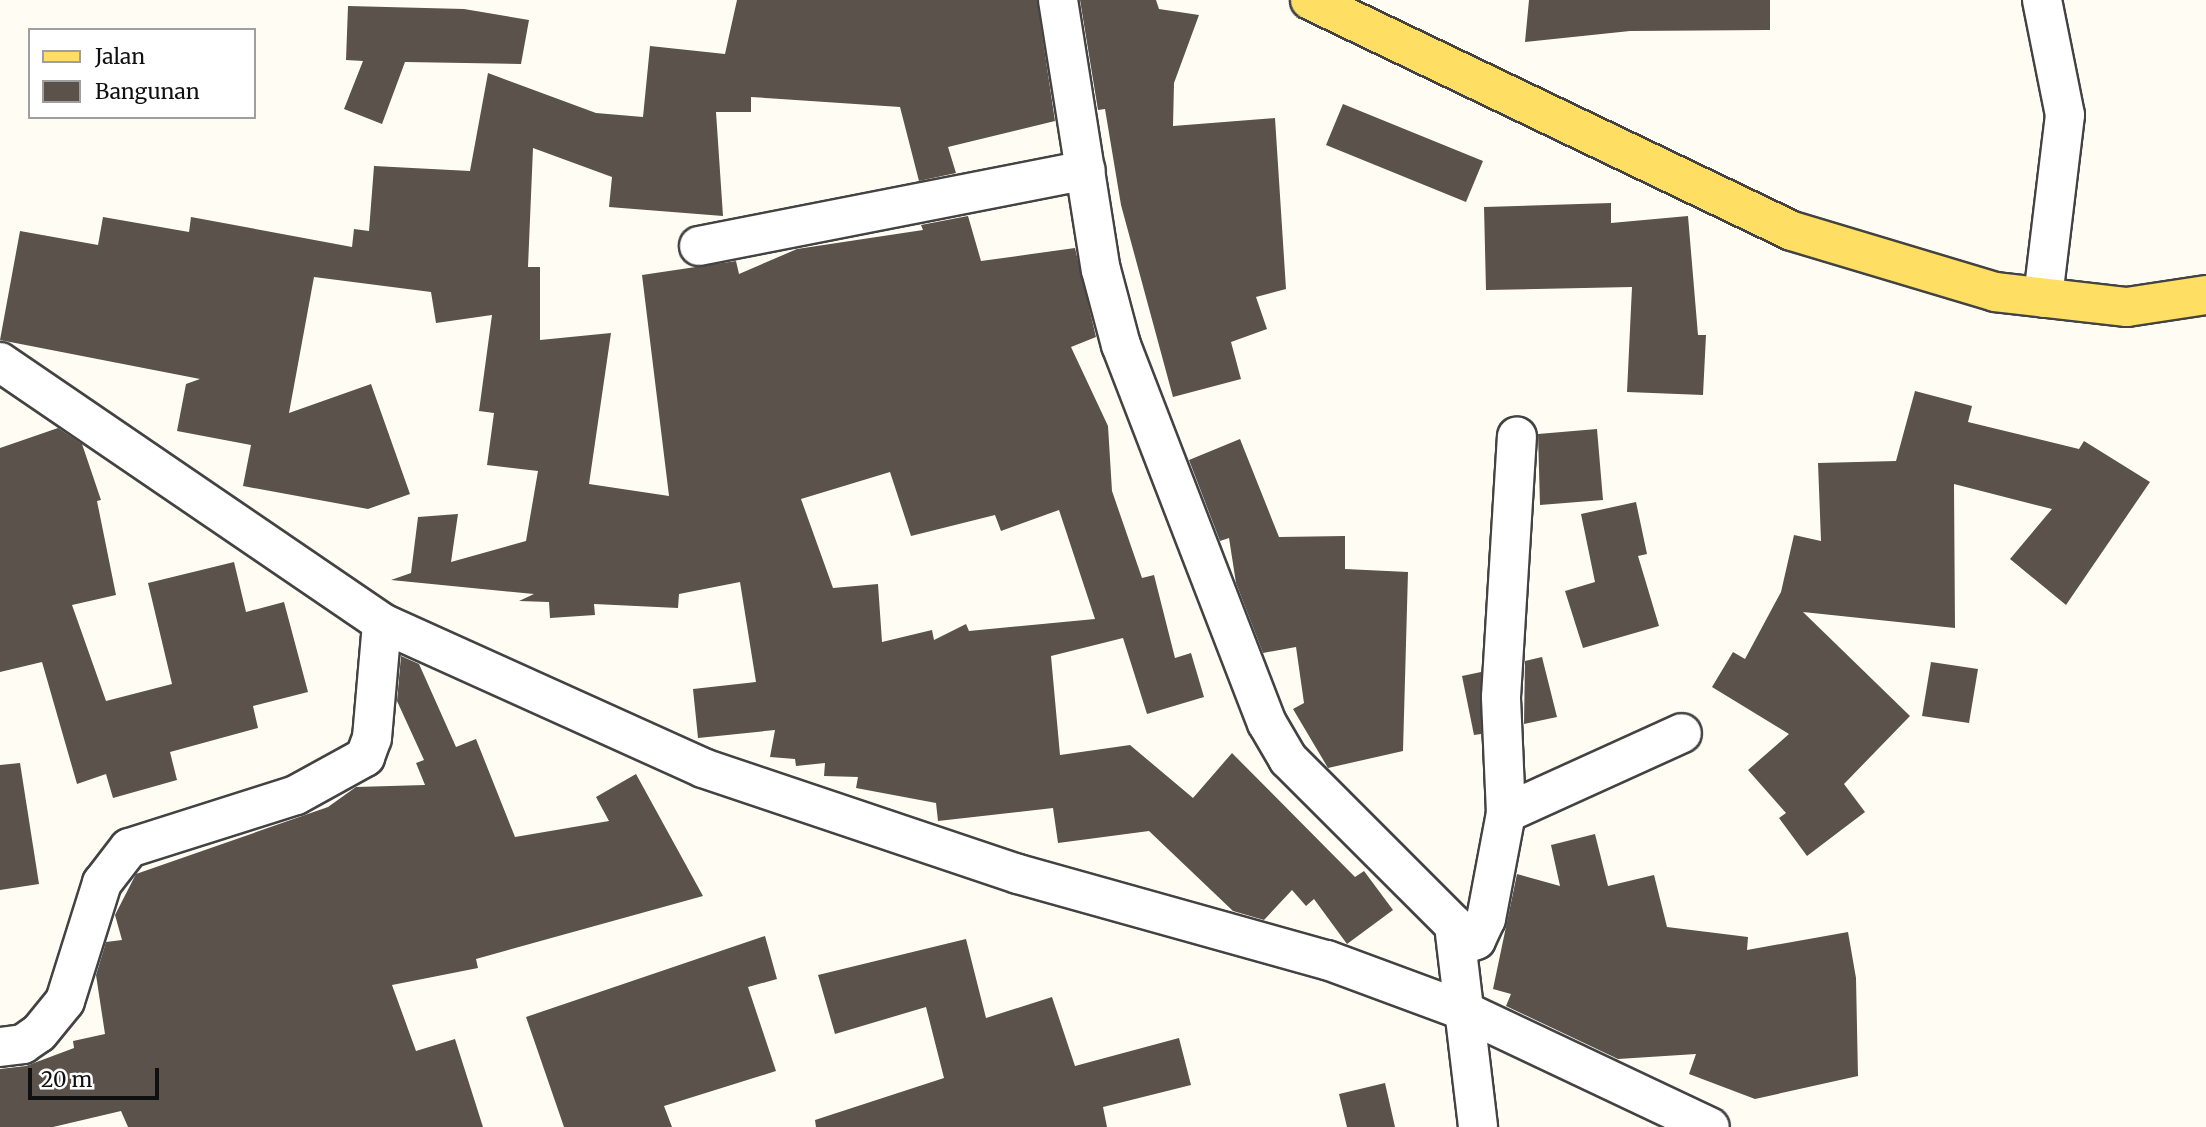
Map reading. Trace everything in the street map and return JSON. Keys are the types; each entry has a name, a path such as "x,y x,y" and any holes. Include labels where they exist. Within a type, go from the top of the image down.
{"main road":[{"path":"1310,0 1792,231 1995,292 2127,307 2206,295"}],"street":[{"path":"1058,0 1121,345 1267,723 1288,759 1442,906 1459,946 1462,1010 1478,1127"},
{"path":"2042,0 2065,115 2043,298"},
{"path":"699,246 1087,170"},
{"path":"0,362 382,623 703,768 1018,874 1326,960 1462,1010 1710,1127"},
{"path":"1459,946 1476,940 1486,919 1507,813 1501,697 1517,436"},
{"path":"0,1047 31,1039 65,1002 102,883 129,848 296,795 365,757 372,738 382,623"},
{"path":"1507,813 1682,733"}],"building":[{"path":"737,0 1037,0 1055,121 948,147 956,173 919,181 900,107 751,97 751,112 716,112 723,216 609,207 612,177 533,148 528,267 540,267 540,340 611,333 589,484 669,496 642,275 736,261 739,274 797,249 923,230 921,225 968,216 981,261 1075,248 1096,337 1071,347 1108,426 1112,491 1142,578 1154,575 1175,658 1191,653 1204,697 1147,714 1123,638 1051,656 1060,755 1130,745 1193,798 1232,753 1355,877 1364,871 1393,910 1347,944 1314,899 1306,906 1292,890 1264,920 1233,911 1149,831 1058,843 1053,808 938,821 936,803 856,788 858,777 824,776 825,763 796,766 795,759 770,757 775,730 698,738 693,689 756,682 740,582 679,594 678,608 594,604 595,615 550,618 549,602 519,601 534,594 391,580 411,573 418,517 458,514 451,562 526,541 538,471 487,465 494,413 479,411 492,315 436,323 431,292 314,277 289,413 371,384 410,494 368,509 243,486 251,445 177,431 186,384 200,379 0,340 20,231 98,245 103,217 189,232 191,217 352,247 354,229 369,231 374,166 470,171 488,73 596,113 643,117 650,46 725,54","holes":["890,472 911,536 995,515 1001,531 1059,510 1095,619 969,631 966,624 934,640 932,630 882,642 878,584 833,588 801,499"]},
{"path":"1080,0 1156,0 1159,9 1199,15 1174,83 1173,126 1275,118 1286,289 1256,297 1267,329 1231,342 1241,379 1173,397 1121,205 1105,109 1098,110"},
{"path":"1529,0 1770,0 1770,30 1630,31 1525,42"},
{"path":"348,6 464,9 529,20 521,64 405,62 382,124 344,109 363,61 346,60"},
{"path":"1343,104 1483,161 1466,202 1326,145"},
{"path":"1611,203 1611,223 1688,216 1698,335 1706,335 1703,395 1627,392 1632,287 1486,290 1484,207"},
{"path":"1915,391 1972,406 1968,422 2079,449 2084,441 2150,482 2066,605 2010,559 2052,509 1954,484 1955,628 1803,612 1910,716 1844,784 1865,812 1807,856 1779,818 1786,813 1748,770 1789,734 1712,687 1733,652 1745,659 1781,592 1794,535 1821,541 1818,463 1896,461"},
{"path":"58,428 82,444 101,500 97,501 116,595 72,605 106,701 172,684 148,583 234,562 246,612 284,602 308,692 253,706 258,728 170,752 177,780 113,798 106,774 77,784 42,662 0,672 0,448"},
{"path":"1597,429 1603,500 1540,505 1538,434"},
{"path":"1240,439 1279,537 1345,536 1345,569 1408,572 1403,751 1328,768 1293,709 1304,703 1296,647 1263,653 1236,583 1229,538 1220,541 1189,460"},
{"path":"1636,502 1647,554 1638,556 1659,626 1583,648 1565,591 1595,582 1581,514"},
{"path":"401,656 419,664 456,747 476,739 515,837 609,821 596,797 636,774 703,896 476,959 478,968 392,985 416,1051 455,1039 483,1127 128,1127 121,1111 53,1127 0,1127 0,1069 26,1066 74,1048 73,1041 105,1034 96,975 106,942 122,940 115,915 136,874 328,807 356,787 425,785 416,763 424,760 397,701"},
{"path":"1542,657 1557,717 1524,724 1525,661"},
{"path":"1931,662 1978,669 1969,723 1922,716"},
{"path":"1481,672 1481,734 1474,735 1462,676"},
{"path":"20,763 39,884 0,890 0,765"},
{"path":"1595,834 1608,886 1654,875 1667,927 1748,937 1747,950 1848,932 1856,978 1858,1076 1755,1099 1689,1074 1696,1054 1618,1059 1506,1006 1511,994 1493,989 1517,874 1560,886 1551,845"},
{"path":"765,936 777,979 748,987 776,1071 664,1106 672,1127 564,1127 526,1017"},
{"path":"966,939 986,1018 1052,997 1075,1066 1179,1038 1191,1085 1103,1107 1107,1127 816,1127 815,1120 944,1078 926,1007 835,1034 818,975"},
{"path":"1385,1083 1395,1127 1347,1127 1339,1094"}]}
